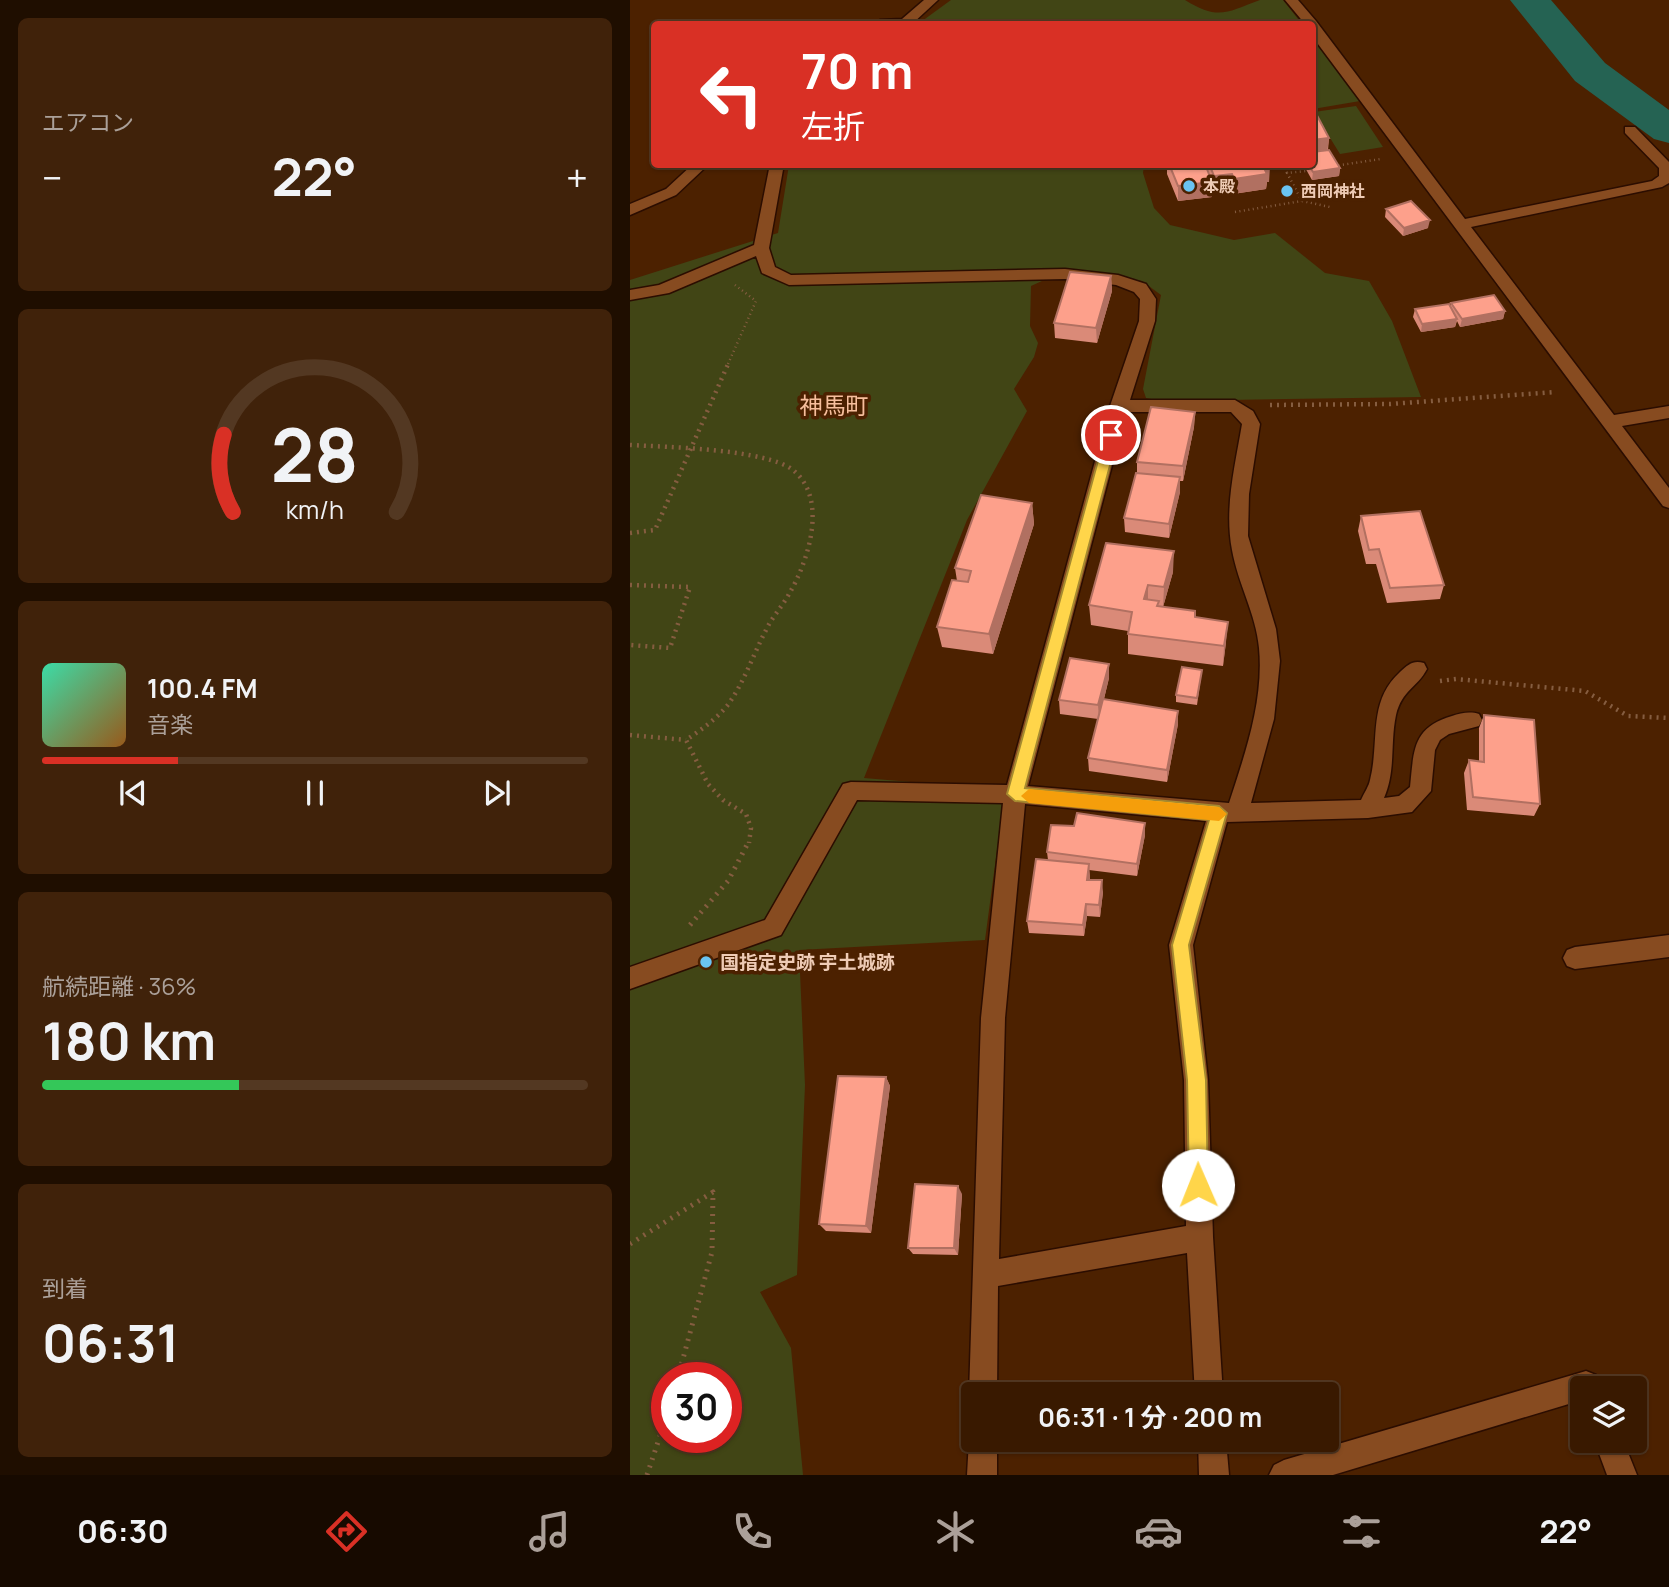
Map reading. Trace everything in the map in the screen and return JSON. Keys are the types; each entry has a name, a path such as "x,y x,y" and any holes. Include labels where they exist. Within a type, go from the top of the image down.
{"street":[{"path":"907,21 932,0"},
{"path":"1291,0 1309,21"},
{"path":"1316,30 1669,501"},
{"path":"1462,224 1657,184 1665,178 1666,167 1630,130"},
{"path":"630,209 671,192 698,168"},
{"path":"776,168 761,248 768,270 789,280 1065,274 1118,280 1140,288 1148,299 1147,321 1119,405 1015,794 993,1017 983,1382"},
{"path":"630,295 663,289 714,270 761,248"},
{"path":"1119,405 1235,406 1247,415 1251,424 1239,537 1262,615 1270,658 1262,726 1181,945 1196,1080 1200,1237 1208,1382"},
{"path":"1611,422 1669,412"},
{"path":"1368,809 1381,780 1386,715 1395,689 1417,669"},
{"path":"630,978 774,928 851,791 1015,794 1228,813 1368,809 1404,805 1420,791 1426,741 1443,725 1472,720"},
{"path":"1575,958 1669,946"},
{"path":"985,1275 1200,1237"},
{"path":"1284,1475 1570,1390"},
{"path":"982,1475 983,1452"},
{"path":"1213,1452 1214,1475"},
{"path":"1613,1453 1622,1475"}],"path":[{"path":"1333,166 1363,162"},
{"path":"1284,168 1302,201"},
{"path":"1287,173 1306,171"},
{"path":"1235,212 1302,201 1330,207"},
{"path":"630,533 655,530 755,301 714,270"},
{"path":"1235,406 1390,404 1587,389"},
{"path":"630,445 758,458 792,469 805,487 813,515 804,558 790,594 768,625 750,671 719,715 686,740 630,735"},
{"path":"630,585 690,587 670,648 630,645"},
{"path":"1395,689 1457,679 1585,691 1628,716 1669,718"},
{"path":"682,933 719,895 740,862 751,830 746,814 723,803 702,779 686,740"},
{"path":"630,1244 713,1192 712,1252 682,1362"},
{"path":"647,1475 654,1453"}],"green space":[{"path":"951,0 1185,0 1206,11 1223,12 1260,0 1283,0 1300,21 922,21"},
{"path":"1316,43 1360,101 1316,108"},
{"path":"1356,106 1383,147 1340,154 1316,112"},
{"path":"789,168 1144,168 1154,208 1170,225 1234,240 1275,233 1325,273 1369,281 1392,321 1421,397 1162,401 1146,398 1143,389 1161,295 1142,281 1066,270 1031,286 1030,326 1038,343 1034,357 1014,389 1027,411 967,520 864,778 1005,790 985,940 799,950 805,1085 797,1275 760,1292 791,1348 803,1475 630,1475 630,280 778,233"}],"building":[{"path":"1316,114 1329,138 1316,140"},
{"path":"1329,150 1340,168 1313,172 1310,168 1316,168 1316,152"},
{"path":"1171,168 1207,168 1212,182 1178,186"},
{"path":"1211,168 1264,168 1267,174 1234,179 1232,174 1214,176"},
{"path":"1411,201 1430,220 1404,228 1386,209"},
{"path":"1070,272 1111,276 1096,328 1054,323"},
{"path":"1494,295 1505,311 1462,319 1451,303"},
{"path":"1449,304 1457,319 1422,324 1415,309"},
{"path":"1151,407 1195,412 1183,466 1137,462"},
{"path":"1136,473 1180,477 1169,524 1124,518"},
{"path":"981,495 1032,503 989,634 937,627 952,580 968,582 971,571 955,568"},
{"path":"1420,511 1444,585 1390,588 1379,549 1369,550 1361,516"},
{"path":"1106,543 1174,551 1164,587 1148,585 1144,599 1159,601 1157,606 1195,611 1195,617 1228,622 1224,646 1128,634 1132,612 1089,605"},
{"path":"1070,658 1109,664 1098,705 1059,700"},
{"path":"1182,667 1202,670 1197,698 1176,695"},
{"path":"1103,699 1178,711 1167,770 1088,758"},
{"path":"1484,715 1534,720 1540,804 1473,797 1469,760 1484,762"},
{"path":"1077,813 1145,823 1137,864 1047,852 1051,825 1074,826"},
{"path":"1036,859 1089,864 1087,880 1102,880 1099,905 1086,904 1083,925 1027,921"},
{"path":"838,1076 886,1077 866,1226 819,1224"},
{"path":"915,1184 958,1186 954,1248 908,1248"}],"waterway":[{"path":"1530,0 1590,72 1669,130"}],"slow traffic":[{"path":"1029,796 1219,814"}],"place":[{"name":"本殿","path":"1189,186"},
{"name":"西岡神社","path":"1287,191"},
{"name":"国指定史跡 宇土城跡","path":"706,962"}],"district":[{"name":"神馬町","path":"834,405"}],"route":[{"path":"1111,435 1015,794 1219,813 1181,945 1196,1080 1198,1185"}]}
